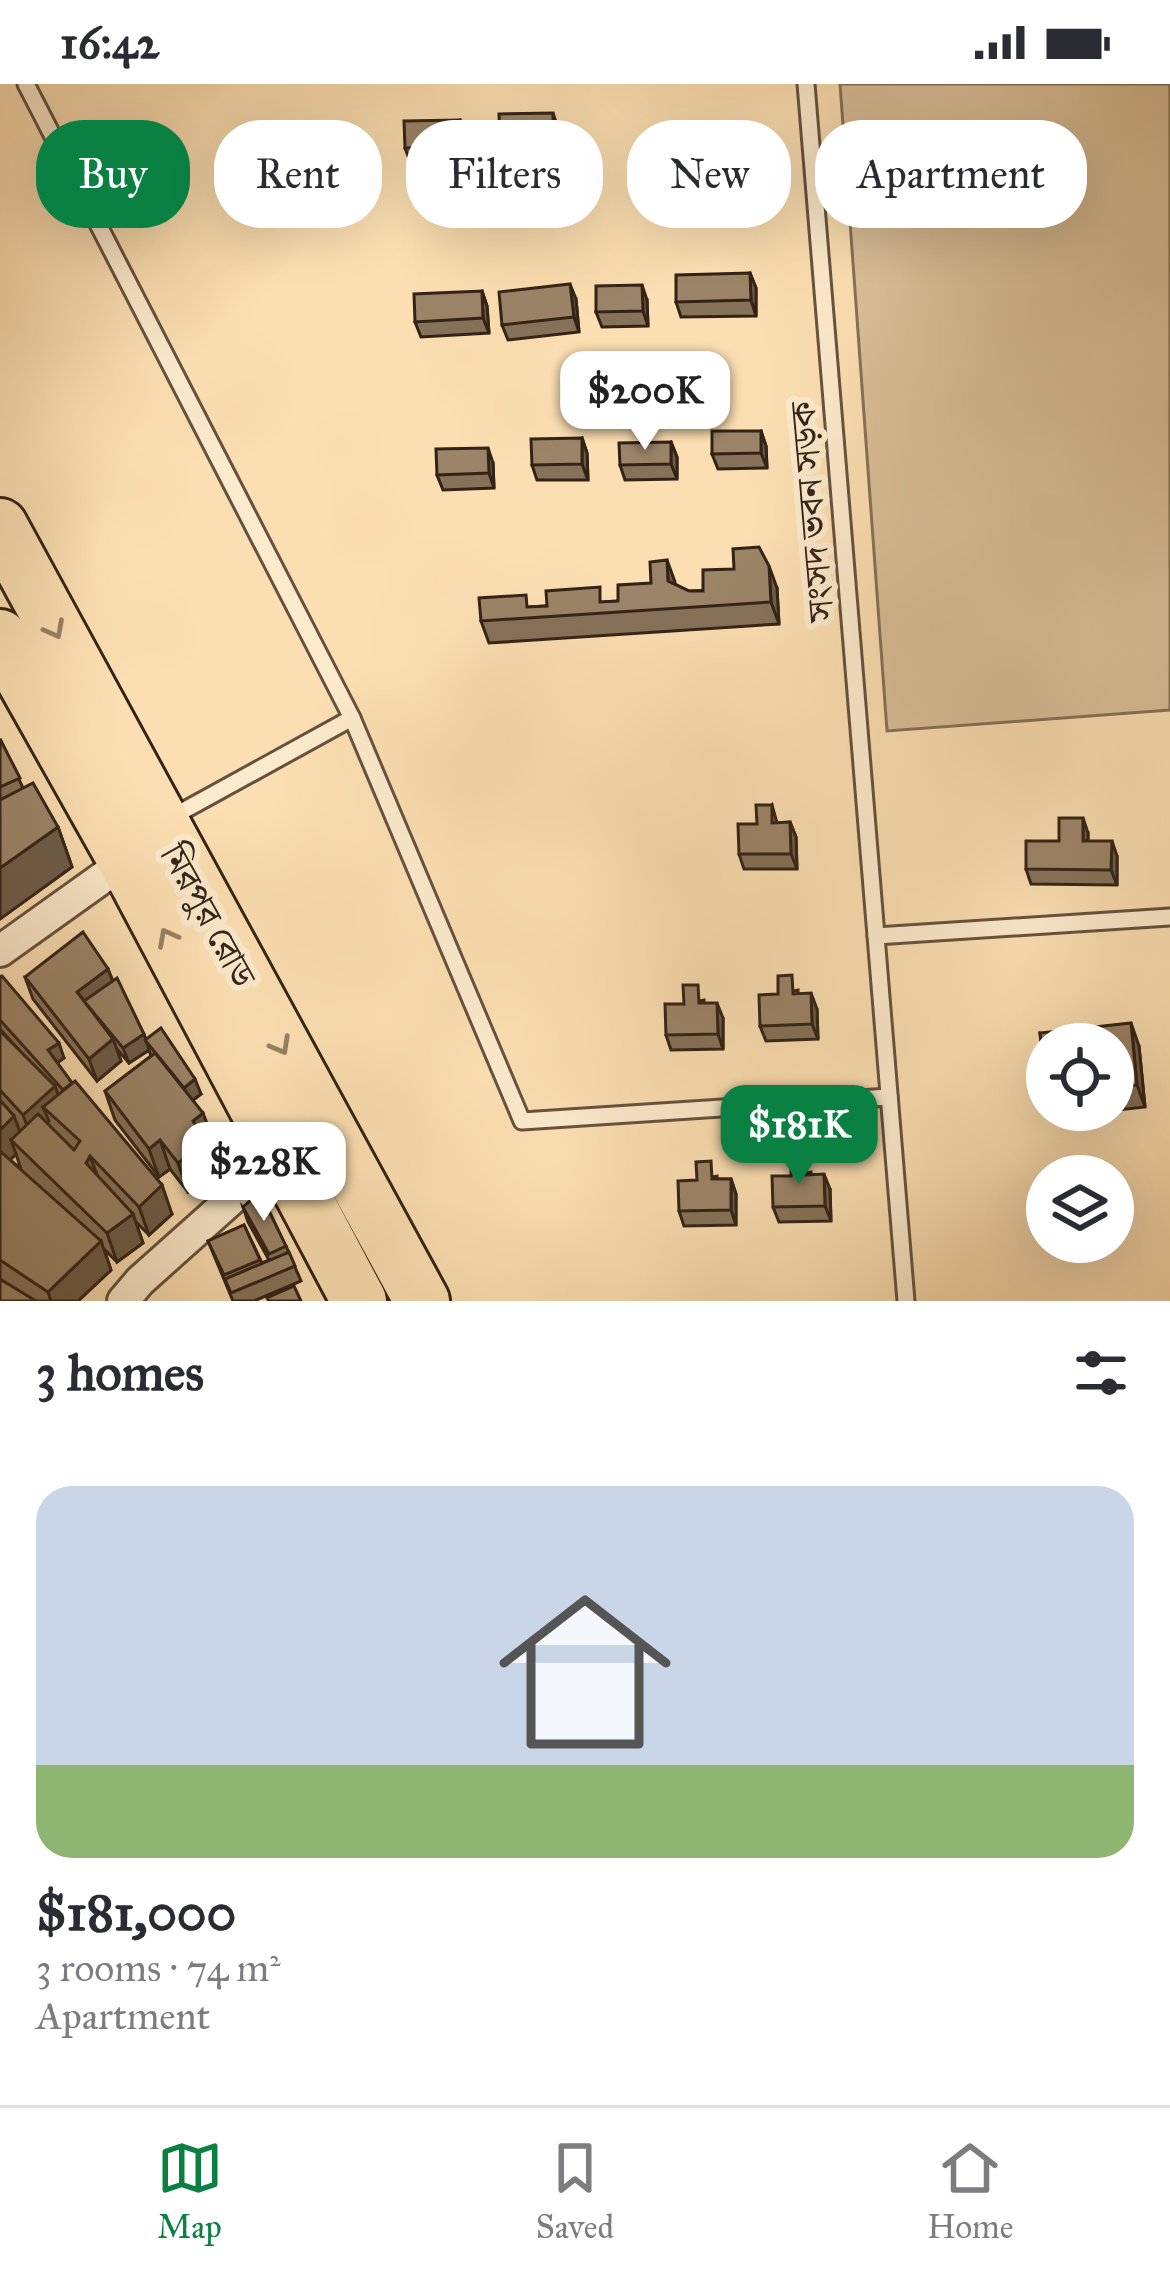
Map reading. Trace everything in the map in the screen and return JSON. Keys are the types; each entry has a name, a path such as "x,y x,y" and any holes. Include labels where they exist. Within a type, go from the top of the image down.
{"highway":[{"name":"মিরপুর রোড","path":"0,526 281,1155 359,1301"},
{"name":"মিরপুর রোড","path":"0,638 143,843 422,1301"}],"street":[{"path":"0,951 143,843"},
{"path":"123,1301 281,1155"}],"lane":[{"path":"26,84 352,718 522,1121 889,1097"},
{"name":"সংসদ ভবন সড়ক","path":"806,84 906,1301"},
{"path":"143,843 352,718"},
{"path":"876,936 1170,917"}],"shaded area":[{"path":"840,84 1170,84 1170,710 887,731 850,228 1087,228 1087,120 843,120"}],"building":[{"path":"553,113 553,120 499,120 499,114"},
{"path":"750,273 751,300 676,302 676,275"},
{"path":"570,284 574,317 502,325 499,292"},
{"path":"642,285 643,311 596,312 596,286"},
{"path":"482,291 483,318 415,322 414,294"},
{"path":"712,431 761,431 761,453 712,454"},
{"path":"582,438 582,464 532,465 531,439"},
{"path":"671,442 671,464 620,465 619,443"},
{"path":"488,448 489,473 437,475 436,449"},
{"path":"759,547 769,566 771,602 481,621 479,598 526,595 527,607 547,606 546,591 600,587 600,602 618,601 618,585 651,583 650,562 667,560 668,581 689,591 703,591 703,570 734,569 733,549"},
{"path":"0,739 20,778 0,787"},
{"path":"33,783 58,827 0,868 0,800"},
{"path":"756,805 772,805 772,823 790,822 791,854 739,854 738,824 757,824"},
{"path":"1059,818 1083,818 1083,841 1112,841 1111,870 1026,869 1026,841 1059,841"},
{"path":"83,932 108,969 77,992 113,1039 89,1059 25,977"},
{"path":"792,975 793,994 811,993 812,1024 760,1026 759,995 778,994 778,976"},
{"path":"2,976 59,1043 48,1050 72,1083 63,1090 0,1020"},
{"path":"117,978 144,1034 123,1048 84,1001"},
{"path":"683,985 698,985 699,1003 717,1003 718,1034 666,1035 665,1004 684,1004"},
{"path":"161,1028 195,1079 184,1088 145,1040"},
{"path":"0,1031 55,1086 23,1115 0,1090"},
{"path":"155,1053 203,1113 193,1121 207,1142 178,1163 160,1140 149,1149 105,1091"},
{"path":"75,1081 162,1185 139,1207 90,1156 86,1163 133,1214 107,1233 11,1140 38,1114 74,1150 80,1141 43,1107"},
{"path":"0,1100 14,1116 0,1130"},
{"path":"0,1151 101,1241 48,1292 0,1260"},
{"path":"791,1157 806,1157 806,1175 824,1174 825,1206 773,1207 772,1176 791,1176"},
{"path":"711,1161 712,1179 731,1179 731,1210 679,1211 678,1181 697,1180 696,1162"},
{"path":"260,1192 286,1246 269,1254 243,1207"},
{"path":"244,1225 260,1260 224,1275 208,1241"},
{"path":"289,1252 295,1266 231,1293 225,1279"},
{"path":"0,1279 36,1301 0,1301"},
{"path":"294,1286 301,1301 267,1298"}]}
